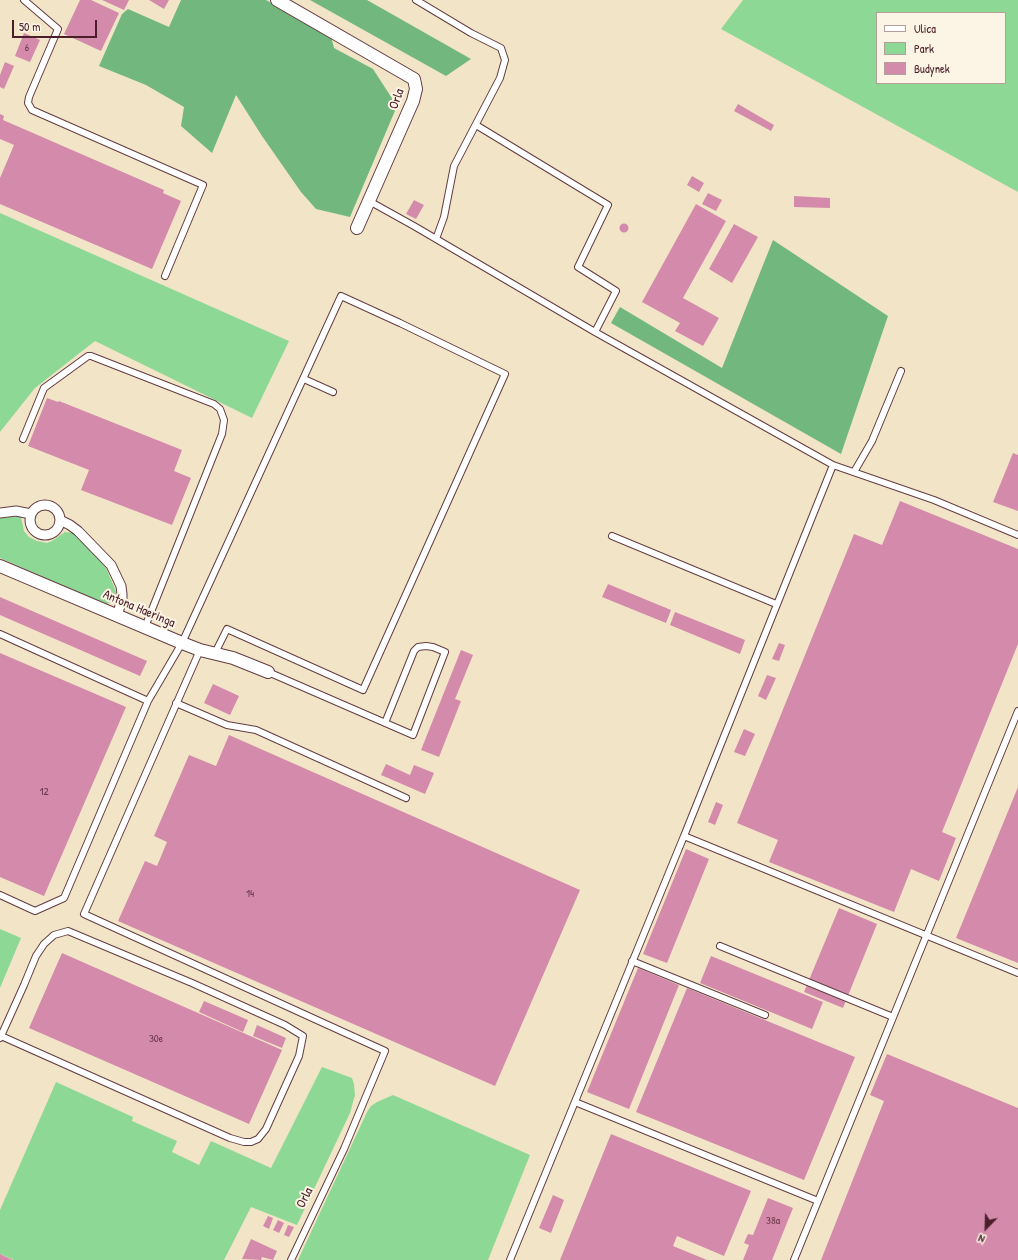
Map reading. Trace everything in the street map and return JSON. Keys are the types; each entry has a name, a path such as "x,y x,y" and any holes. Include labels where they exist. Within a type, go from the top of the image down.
{"street":[{"name":"Orla","path":"277,0 414,79 416,89 413,101 357,228"},
{"path":"46,505 56,510 60,520 57,528 53,532 44,535 32,528 30,524 31,514 36,507 46,505"},
{"path":"0,513 16,511 31,514"},
{"path":"60,520 78,531 111,565 121,586 122,594 118,616"},
{"name":"Antona Haeringa","path":"0,566 182,643 200,650 233,658 268,672"}],"lane":[{"path":"24,0 58,29 28,103 32,110 203,185 165,276"},
{"path":"416,0 502,48 505,60 500,78 454,166 444,217 436,239"},
{"path":"476,125 608,205 578,267 616,291 595,332"},
{"path":"368,201 595,332 833,465 934,500 1018,535"},
{"path":"0,895 35,911 64,898 148,701 182,643 341,296 505,374 363,690 227,629 215,653"},
{"path":"23,439 44,388 88,356 214,404 220,409 224,420 222,434 145,627"},
{"path":"854,472 872,441 901,371"},
{"path":"304,379 333,392"},
{"path":"510,1260 684,836 833,465"},
{"path":"612,536 776,604"},
{"path":"0,634 148,701"},
{"path":"268,672 413,736 445,652 426,646 418,647 414,651 385,723"},
{"path":"200,650 176,703 227,725 256,730 406,798"},
{"name":"Orla","path":"176,703 84,914 385,1051 344,1149 291,1260"},
{"path":"794,1260 1018,711"},
{"path":"684,836 1018,973"},
{"path":"68,931 192,983 285,1025 303,1036 299,1056 266,1129 258,1139 252,1142 244,1142 230,1138 1,1037 36,956 44,944 54,935 68,931"},
{"path":"720,946 893,1017"},
{"path":"632,961 765,1015"},
{"path":"575,1102 818,1201"}],"green space":[{"path":"181,0 266,0 331,36 334,48 373,69 397,106 350,217 316,209 301,192 262,136 236,95 212,153 181,126 184,107 146,85 99,66 122,14 128,9 169,27"},
{"path":"310,0 367,0 471,59 446,76"},
{"path":"743,0 1018,0 1018,192 721,29"},
{"path":"0,213 289,341 252,418 95,341 35,388 0,432"},
{"path":"773,240 888,316 841,454 611,323 620,307 722,368"},
{"path":"21,517 24,531 29,537 37,541 47,543 65,532 73,533 106,568 115,589 117,597 116,601 106,604 103,603 0,558 0,518"},
{"path":"0,929 21,938 0,988"},
{"path":"322,1067 352,1078 355,1095 350,1113 297,1225 251,1207 224,1260 14,1260 0,1254 0,1210 56,1082 133,1117 132,1121 177,1141 172,1152 199,1165 211,1141 271,1168"},
{"path":"393,1095 530,1155 488,1260 298,1260 367,1112 371,1106 377,1102"}],"building":[{"path":"80,0 91,0 119,13 101,51 64,34"},
{"path":"102,0 129,0 124,10"},
{"path":"149,0 169,0 164,9"},
{"path":"24,33 40,40 30,62 15,56"},
{"path":"5,62 14,66 4,89 0,87 0,75"},
{"path":"738,104 774,125 771,131 734,111"},
{"path":"0,114 4,116 3,120 164,190 163,193 181,201 152,269 0,204 0,178 14,145 0,139"},
{"path":"692,176 704,183 699,192 687,185"},
{"path":"708,193 722,200 716,211 702,204"},
{"path":"794,196 830,198 830,208 794,207"},
{"path":"414,200 424,205 416,219 406,214"},
{"path":"696,204 726,221 683,298 719,318 703,346 675,331 680,323 642,302"},
{"path":"624,223 629,228 624,233 619,228"},
{"path":"734,224 758,237 732,283 709,269"},
{"path":"47,398 58,402 59,401 182,450 174,471 191,478 172,525 81,490 89,470 28,446"},
{"path":"1013,453 1018,455 1018,511 993,502"},
{"path":"900,501 1018,549 1018,644 942,832 956,838 939,881 911,869 894,912 769,862 778,840 737,823 854,534 882,545"},
{"path":"608,584 671,610 666,623 602,597"},
{"path":"0,597 147,661 140,676 0,615"},
{"path":"675,612 745,640 740,654 670,625"},
{"path":"779,643 785,645 779,661 772,659"},
{"path":"461,650 473,655 455,699 461,701 439,757 421,750"},
{"path":"0,653 126,707 44,896 0,877"},
{"path":"767,675 776,678 766,700 758,696"},
{"path":"213,684 239,696 230,715 204,703"},
{"path":"744,729 755,734 745,756 734,752"},
{"path":"229,735 580,890 495,1086 118,921 145,861 157,866 167,842 154,836 189,755 216,766"},
{"path":"386,764 410,775 414,765 434,773 425,794 381,775"},
{"path":"1018,787 1018,963 956,938"},
{"path":"716,802 723,805 715,825 708,822"},
{"path":"686,849 709,859 667,963 643,954"},
{"path":"839,908 877,924 843,1008 804,992"},
{"path":"62,953 282,1050 249,1124 29,1028"},
{"path":"711,956 823,1002 812,1029 700,983"},
{"path":"638,968 679,985 629,1109 587,1092"},
{"path":"687,988 855,1057 804,1180 636,1112"},
{"path":"204,1001 248,1020 243,1032 199,1012"},
{"path":"257,1025 286,1038 282,1048 253,1036"},
{"path":"887,1054 1018,1108 1018,1260 821,1260 884,1101 870,1095"},
{"path":"611,1134 751,1191 724,1256 677,1236 673,1246 707,1260 560,1260"},
{"path":"553,1195 564,1200 551,1233 539,1228"},
{"path":"768,1198 793,1208 772,1260 743,1260 749,1245 744,1243 748,1234 753,1235"},
{"path":"268,1216 273,1218 269,1229 263,1226"},
{"path":"278,1220 284,1223 279,1233 273,1230"},
{"path":"288,1225 294,1227 289,1237 284,1235"},
{"path":"251,1239 277,1251 273,1260 262,1257 261,1260 242,1259"},
{"path":"0,1254 6,1257 13,1260 0,1260"}]}
